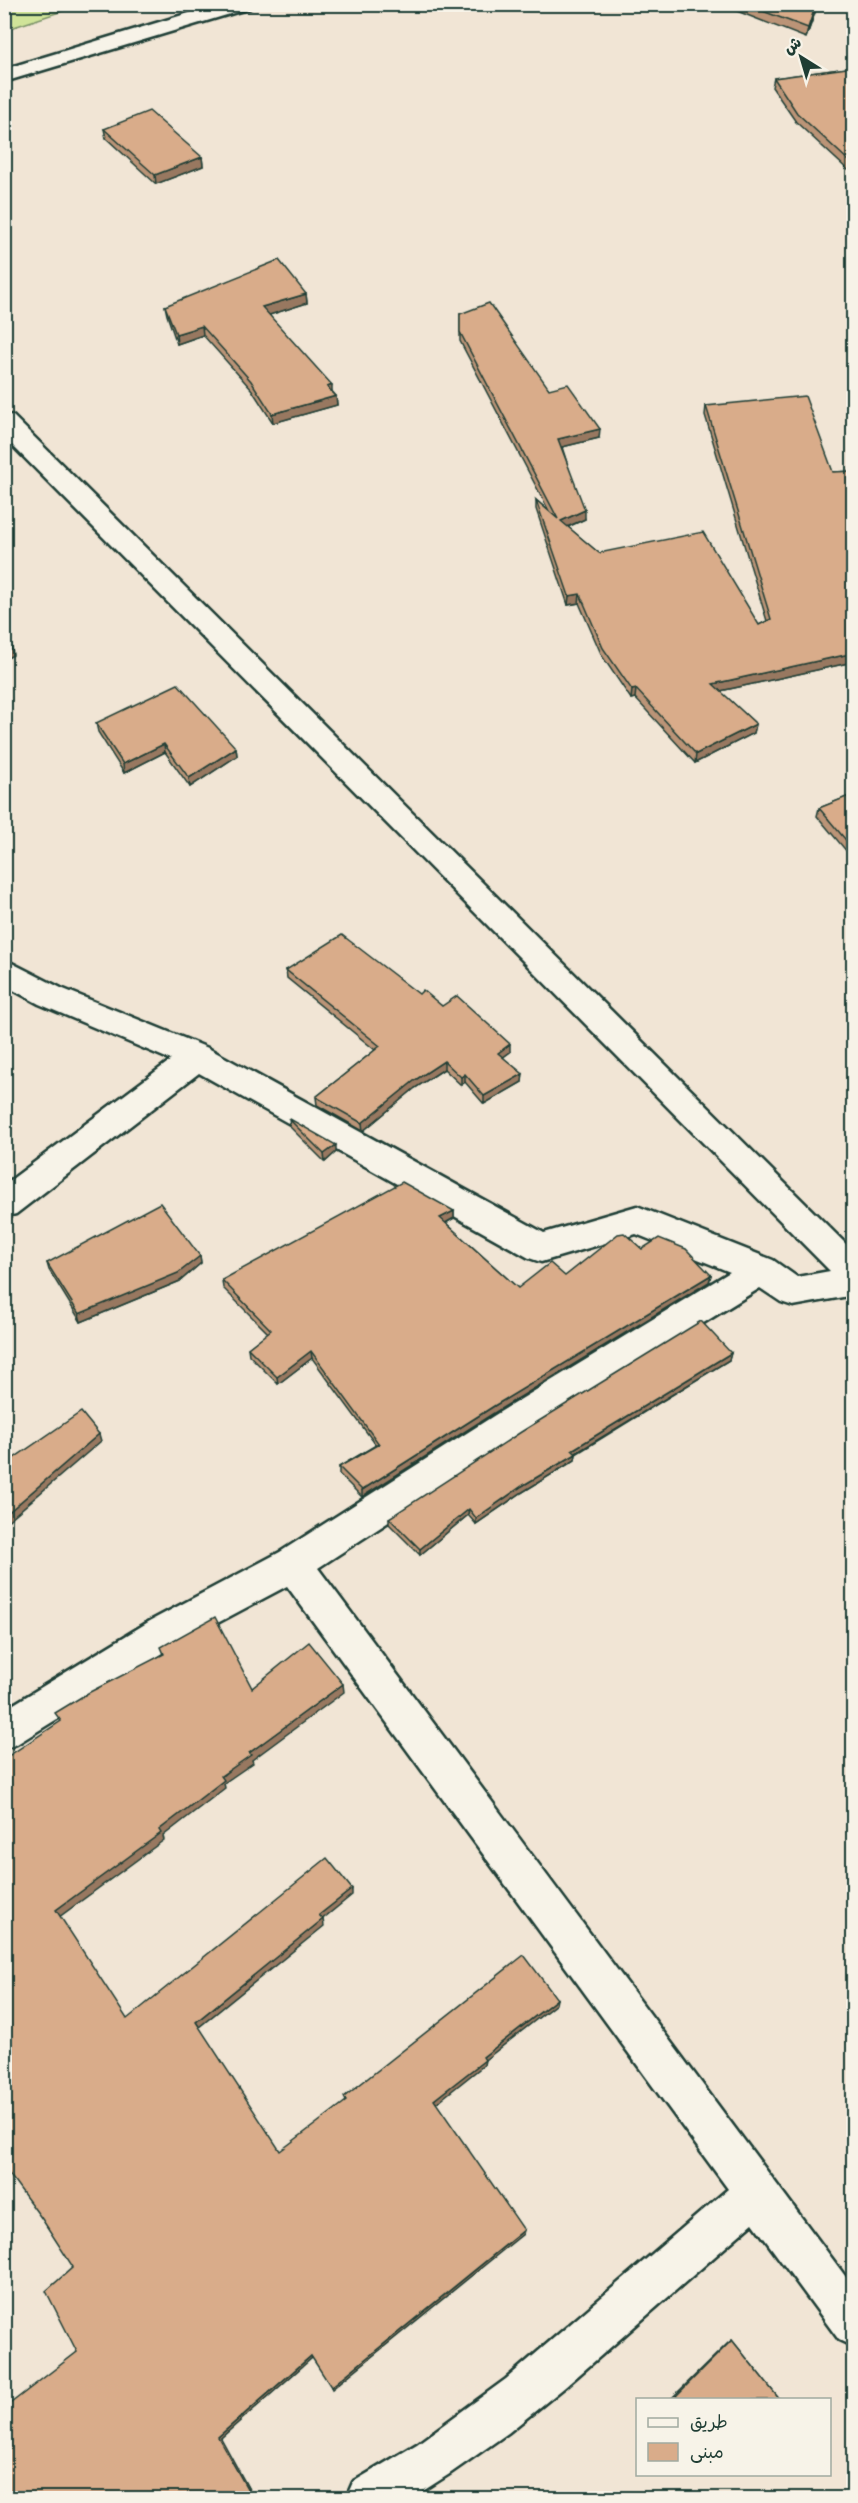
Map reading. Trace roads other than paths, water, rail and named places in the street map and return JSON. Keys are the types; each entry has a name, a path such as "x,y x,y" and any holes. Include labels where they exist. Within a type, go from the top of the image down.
{"street":[{"path":"4,76 243,4"},
{"path":"4,422 854,1274"},
{"path":"4,971 50,996 197,1058 541,1248 637,1220 760,1270 793,1292 854,1281"},
{"path":"4,1204 197,1058"},
{"path":"4,1731 163,1633 293,1564 507,1426 760,1270"},
{"path":"293,1564 854,2325"},
{"path":"369,2499 407,2478 465,2439 532,2387 757,2192"}]}
